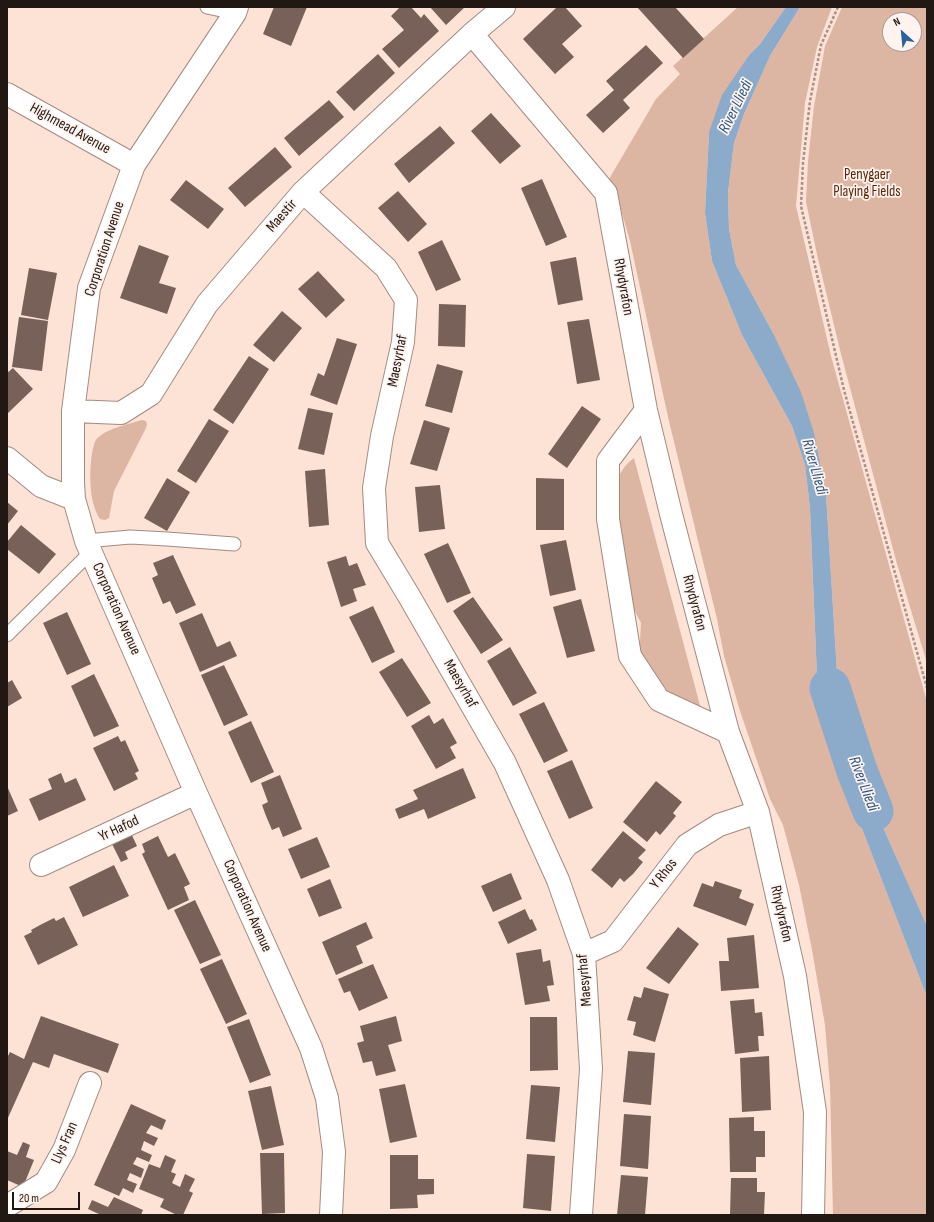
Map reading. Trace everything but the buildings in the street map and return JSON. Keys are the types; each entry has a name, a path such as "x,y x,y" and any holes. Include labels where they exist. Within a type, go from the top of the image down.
{"street":[{"name":"Maestir","path":"73,411 121,413 151,394 207,304 303,192 472,34 504,7"},
{"name":"Corporation Avenue","path":"236,10 134,165 89,288 73,411 74,499 89,546 196,793 311,1048 327,1098 334,1152 331,1215"},
{"name":"Rhydyrafon","path":"472,34 606,193 646,410 671,514 728,732 758,812 795,976 815,1112 813,1215"},
{"name":"Highmead Avenue","path":"7,94 134,165"},
{"name":"Maesyrhaf","path":"303,192 386,268 406,300 403,342 382,436 374,488 377,543 505,763 558,880 584,954 591,1069 581,1215"},
{"path":"646,410 608,461 608,519 630,656 659,700 728,732"},
{"path":"7,458 41,486 74,499"},
{"name":"Yr Hafod","path":"41,865 196,793"},
{"name":"Y Rhos","path":"584,954 612,941 687,846 719,826 758,812"},
{"name":"Llys Fran","path":"7,1206 46,1182 64,1150 90,1083"}],"lane":[{"path":"207,7 236,10"},
{"path":"7,635 89,546 130,537 234,544"}],"path":[{"path":"838,7 822,45 810,102 803,163 801,206 844,390 927,688"}],"green space":[{"path":"738,7 786,7 760,44 750,54 709,132 705,213 712,261 742,335 792,426 805,465 810,508 818,701 827,738 927,997 927,1215 833,1215 830,1085 825,1025 799,885 783,825 770,799 740,711 724,656 717,619 668,417 630,241 618,199 609,179 656,99 680,74 673,66"},
{"path":"800,7 832,7 817,47 805,103 796,206 831,356 927,702 927,926 848,749 838,689 826,494 772,331 736,265 729,229 728,193 734,143 744,114 770,56"},
{"name":"Penygaer Playing Fields","path":"842,7 927,7 927,663 897,564 841,354 806,202 808,161 814,106 825,46"},
{"path":"142,420 146,421 147,425 114,491 109,518 105,520 100,519 93,503 90,484 93,448 95,442 100,436 111,430"},
{"path":"634,458 702,713 676,704 638,654 641,623 630,602 614,487 622,471"}],"water":[{"path":"786,7 800,7 770,56 744,114 734,143 728,193 729,229 736,265 772,331 801,392 814,433 826,494 838,689 848,749 927,926 927,997 827,738 818,701 810,508 805,465 792,426 742,335 712,261 705,213 709,132 722,95 750,54 760,44"}],"waterway":[{"name":"River Lliedi","path":"830,688 857,771 873,811"}]}
